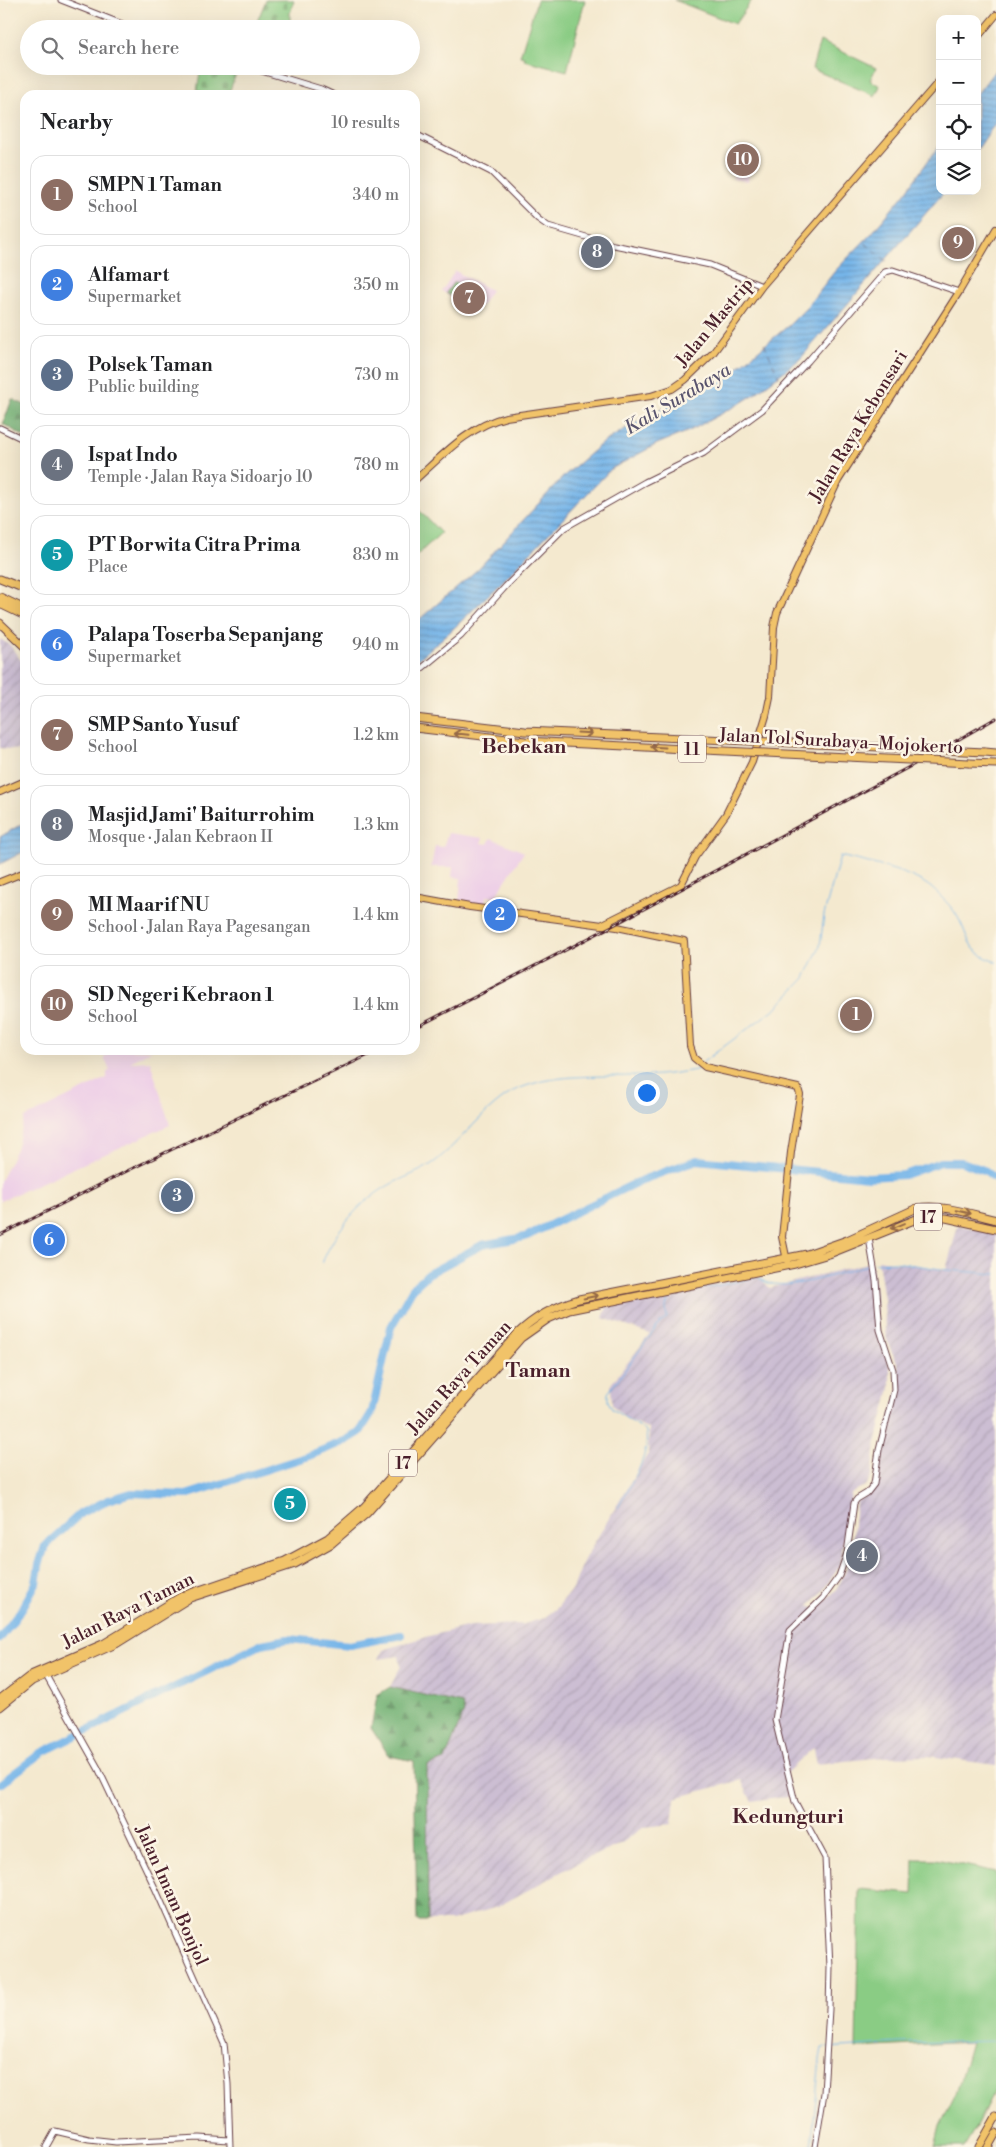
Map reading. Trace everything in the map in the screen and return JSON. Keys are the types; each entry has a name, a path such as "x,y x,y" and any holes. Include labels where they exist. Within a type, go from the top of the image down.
{"highway":[{"path":"0,578 20,587"},
{"path":"0,597 20,607"},
{"path":"0,604 20,614"},
{"path":"0,623 20,642"},
{"name":"Jalan Tol Surabaya–Mojokerto","path":"420,719 525,730 990,749"},
{"name":"Jalan Tol Surabaya–Mojokerto","path":"420,729 525,741 996,764"},
{"name":"11","path":"990,749 996,752"},
{"name":"Jalan Raya Taman","path":"790,1261 847,1240 918,1208 948,1209 996,1220"},
{"name":"Jalan Raya Taman","path":"0,1699 30,1675 116,1644 190,1598 295,1564 331,1544 367,1514 510,1349 529,1331 548,1319 577,1308 829,1254 905,1222 931,1216 996,1229"},
{"name":"Jalan Raya Taman","path":"0,1707 44,1671"},
{"path":"979,2147 996,2116"},
{"path":"988,2147 996,2133"}],"main road":[{"path":"981,33 996,15"},
{"name":"Jalan Mastrip","path":"420,476 466,435 486,423 513,416 651,396 679,384 713,352 762,286 936,85"},
{"name":"Jalan Raya Kebonsari","path":"600,924 680,885 695,858 726,814 752,762 766,716 770,696 776,619 789,586 838,481 959,292 996,229"},
{"path":"0,792 20,783"},
{"path":"0,882 20,874"},
{"path":"420,898 470,907 600,924 684,941 690,1046 694,1058 700,1064 798,1088 800,1095 790,1155 782,1237 790,1261"}],"street":[{"path":"61,0 112,20"},
{"path":"274,75 319,90"},
{"path":"420,136 491,172 538,219 548,226 614,245 710,265 762,286"},
{"path":"420,670 461,636 506,586 564,528 645,482 704,453 762,410 808,361 885,272 893,270 959,292"},
{"path":"0,428 20,438"},
{"path":"815,2147 824,2094 830,1966 825,1858 795,1802 775,1720 790,1630 823,1598 839,1576 847,1553 854,1503 867,1493 874,1484 879,1450 892,1403 894,1390 893,1370 880,1330 874,1267 869,1238"},
{"name":"Jalan Imam Bonjol","path":"44,1671 79,1733 152,1882 224,2044 228,2084 230,2147"},
{"path":"46,2147 55,2131 89,2139 116,2142 200,2138 229,2140"}],"shaded area":[{"path":"737,150 752,152 748,181 733,179"},
{"path":"455,271 491,290 481,306 477,305 472,313 442,291"},
{"path":"0,639 10,645 20,659 20,750 0,748"},
{"path":"448,833 483,838 481,843 488,844 491,838 524,852 495,897 486,896 484,906 459,902 461,878 452,877 453,867 431,867 435,846 443,847"},
{"path":"107,1055 143,1055 130,1062 150,1061 170,1125 0,1201 0,1181 16,1149 25,1118 107,1078 107,1072 110,1071 104,1057"},
{"path":"958,1225 996,1234 996,1765 928,1756 885,1757 816,1764 814,1747 784,1775 790,1796 752,1802 741,1780 675,1798 672,1824 644,1827 619,1845 579,1862 497,1907 451,1921 428,1921 427,1766 462,1704 390,1687 401,1666 399,1656 379,1659 383,1650 429,1636 470,1626 524,1624 544,1618 557,1608 574,1586 585,1558 648,1454 649,1429 626,1418 612,1405 611,1384 650,1334 603,1318 608,1305 757,1276 770,1288 871,1262 876,1294 877,1328 890,1368 890,1388 876,1443 872,1475 867,1485 851,1494 839,1567 819,1596 809,1605 816,1610 837,1589 846,1570 852,1547 856,1502 876,1487 887,1427 899,1388 898,1364 888,1344 885,1330 884,1299 878,1260 946,1270"}],"green space":[{"path":"266,0 294,0 290,20 258,20"},
{"path":"537,0 585,0 567,71 524,60 525,57 520,56"},
{"path":"674,0 752,0 735,24"},
{"path":"820,41 876,68 870,80 880,86 875,96 812,69"},
{"path":"200,75 236,75 230,90 197,90"},
{"path":"454,282 475,295 467,307 446,293"},
{"path":"12,399 20,403 20,434 3,424"},
{"path":"420,511 441,533 420,552"},
{"path":"390,1687 462,1704 464,1712 445,1760 427,1766 428,1921 417,1921 414,1761 389,1756 371,1728 377,1695"},
{"path":"914,1859 936,1859 996,1872 996,2087 964,2147 935,2147 940,2126 957,2091 971,2042 856,2048 859,1889 913,1894"}],"water":[{"path":"996,69 996,122 981,144 981,105 981,89"},
{"name":"Kali Surabaya","path":"936,150 936,195 942,195 800,359 752,396 734,407 689,431 657,444 611,469 507,577 420,658 420,619 478,569 565,475 601,444 630,426 730,374 788,326 805,309 835,271 872,233 906,192"},
{"path":"20,825 20,854 0,864 0,837"}],"waterway":[{"path":"703,1062 777,1007 805,978 820,946 824,915 840,856 891,869 928,885 954,911 973,947 985,957 996,962"},
{"path":"322,1263 342,1227 370,1198 393,1183 432,1164 489,1110 511,1093 523,1087 551,1080 580,1077 660,1075 696,1070 699,1066"},
{"path":"0,1639 23,1607 36,1583 45,1546 81,1513 108,1500 131,1493 186,1495 306,1457 347,1440 360,1432 372,1412 391,1327 413,1288 428,1274 482,1245 525,1237 642,1180 697,1160 868,1177 904,1175 941,1162 962,1162 986,1171 996,1179"},
{"path":"875,1263 895,1262 947,1270 996,1274"},
{"path":"618,1508 642,1461 645,1451 646,1431 612,1409 608,1401 608,1393 659,1324 667,1318 666,1307 669,1296 758,1277 768,1283 781,1285 796,1284 871,1264"},
{"path":"0,1784 41,1753 262,1644 288,1639 350,1645 401,1635"},
{"path":"828,2048 898,2043 996,2041"},
{"path":"811,2147 820,2059 822,2048 825,2048"}],"ferry route":[{"path":"865,243 887,261"},
{"path":"764,343 779,377"}],"railway":[{"path":"420,1025 612,926 926,758 996,718"},
{"path":"0,1235 127,1171 369,1055"}],"place":[{"name":"SD Negeri Kebraon 1","path":"743,160"},
{"name":"MI Maarif NU","path":"958,243"},
{"name":"Masjid Jami' Baiturrohim","path":"597,252"},
{"name":"SMP Santo Yusuf","path":"469,298"},
{"name":"Alfamart","path":"500,915"},
{"name":"SMPN 1 Taman","path":"856,1015"},
{"name":"Polsek Taman","path":"177,1196"},
{"name":"Palapa Toserba Sepanjang","path":"49,1240"},
{"name":"PT Borwita Citra Prima","path":"290,1504"},
{"name":"Ispat Indo","path":"862,1556"}],"district":[{"name":"Bebekan","path":"524,746"},
{"name":"Taman","path":"538,1370"},
{"name":"Kedungturi","path":"788,1816"}]}
